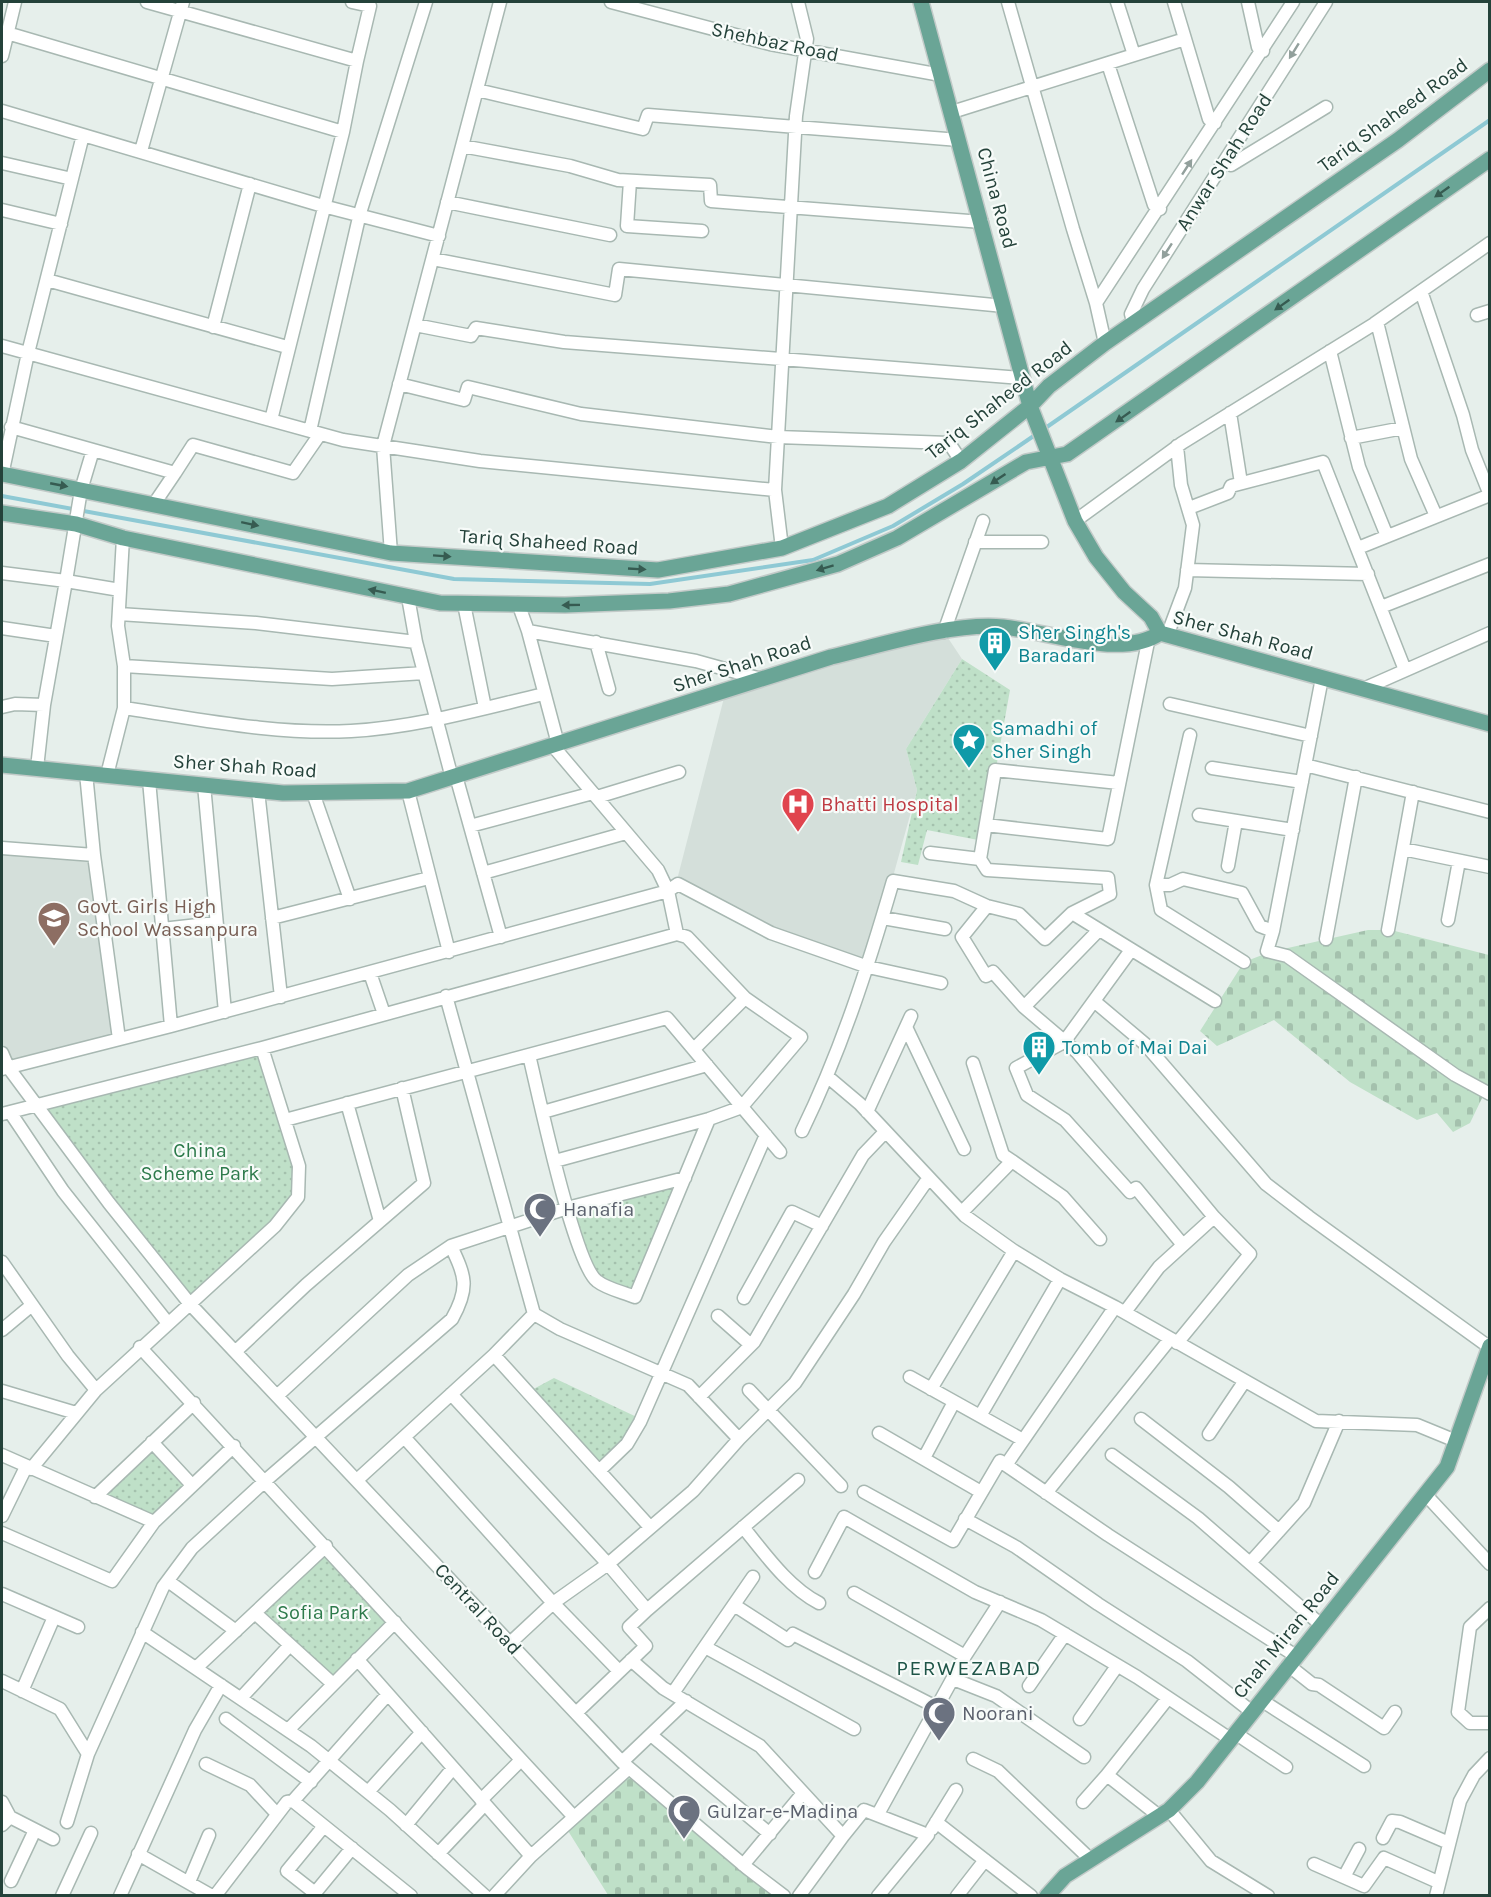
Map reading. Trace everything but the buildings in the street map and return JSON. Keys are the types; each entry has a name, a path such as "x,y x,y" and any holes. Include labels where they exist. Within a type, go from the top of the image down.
{"main road":[{"name":"China Road","path":"921,2 982,222 1021,378 1051,457"},
{"name":"Tariq Shaheed Road","path":"2,474 81,492 154,504 391,553 658,570 782,548 888,506 961,462 1033,411 1049,386 1105,343 1398,140 1490,70"},
{"path":"2,513 77,522 123,538 408,597 464,604 565,605 669,601 729,594 785,581 838,564 897,538 1026,462 1067,454 1080,447 1490,159"},
{"path":"1051,457 1075,521 1096,557 1124,592 1151,617 1158,637"},
{"name":"Sher Shah Road","path":"2,765 258,791 314,793 408,791 831,657 944,632 994,626 1095,643 1158,637 1322,678 1490,724"},
{"name":"Chah Miran Road","path":"1047,1896 1065,1876 1164,1813 1197,1782 1320,1624 1447,1467 1489,1346"}],"street":[{"path":"2,57 15,2"},
{"path":"147,2 182,6 357,61"},
{"path":"271,420 287,347 343,132 370,6 352,2"},
{"path":"154,504 194,445 293,473 315,433 360,213 426,2"},
{"path":"391,553 383,446 500,2"},
{"name":"Shehbaz Road","path":"611,2 770,44 941,75"},
{"path":"782,548 775,490 796,129 807,39 798,2"},
{"path":"1008,2 1096,303 1105,343"},
{"path":"1117,2 1134,56"},
{"path":"1174,2 1209,119 1215,123"},
{"path":"1248,2 1258,47 1263,51"},
{"name":"Anwar Shah Road","path":"1096,303 1160,209 1293,2"},
{"name":"Anwar Shah Road","path":"1134,324 1131,314 1143,288 1326,2"},
{"path":"141,152 182,6"},
{"path":"7,33 343,132"},
{"path":"952,112 1185,39"},
{"path":"1108,64 1154,205 1160,209"},
{"path":"477,90 643,129 648,115 796,129 959,140"},
{"path":"1223,163 1231,165 1326,107"},
{"path":"2,111 323,206 360,213 439,236"},
{"path":"2,474 28,353 83,135"},
{"path":"462,146 630,181 710,185 711,201 982,222"},
{"path":"2,163 72,179"},
{"path":"630,181 627,226 702,231"},
{"path":"213,327 250,184"},
{"path":"447,202 610,235"},
{"path":"2,210 61,224"},
{"path":"1075,521 1177,446 1377,322 1490,243"},
{"path":"433,259 615,295 619,269 1004,306"},
{"path":"47,280 287,347"},
{"path":"1358,548 1490,495 1472,450 1463,415 1421,291"},
{"path":"1477,315 1490,311"},
{"path":"1377,322 1411,459 1436,516"},
{"path":"415,325 471,336 476,328 564,342 1021,378"},
{"path":"2,346 315,433 383,446 480,461 775,490"},
{"path":"1330,351 1359,467 1387,536"},
{"path":"399,384 464,400 468,387 581,414 778,437 949,443 961,462"},
{"path":"1230,413 1241,483"},
{"path":"11,427 175,473"},
{"path":"1352,438 1403,428"},
{"path":"986,825 1108,838 1119,783 1158,637 1185,588 1193,525 1181,485 1177,446"},
{"path":"37,768 44,705 81,492 93,450"},
{"path":"1189,508 1228,494 1230,486 1323,462 1405,670"},
{"path":"944,632 983,521"},
{"path":"107,775 124,708 124,666 119,614 123,538"},
{"path":"975,542 1042,542"},
{"path":"1381,608 1490,564"},
{"path":"1187,570 1368,574"},
{"path":"2,573 120,590"},
{"path":"408,597 416,642 437,721 470,826 501,937"},
{"path":"519,603 556,745 658,870 668,891 676,934"},
{"path":"464,604 485,708"},
{"path":"119,614 256,623 416,642"},
{"path":"2,628 56,636"},
{"path":"528,632 597,642 696,661 761,679"},
{"path":"1363,689 1490,633"},
{"path":"597,642 609,689"},
{"path":"124,666 332,679 424,673"},
{"path":"1322,678 1273,931 1267,951 1287,956 1455,1075 1490,1094"},
{"path":"124,708 272,730 350,731 437,721 544,694"},
{"path":"2,707 15,704 44,705"},
{"path":"1170,704 1311,736"},
{"path":"1190,735 1156,885 1161,910 1244,962"},
{"path":"1305,765 1490,812"},
{"path":"1212,768 1302,782"},
{"path":"802,1131 828,1077 868,967 894,881 954,891 987,906 1019,914 1045,939 1072,914 1110,894 1108,878 987,870 980,859 995,770 1119,783"},
{"path":"470,826 679,772"},
{"path":"86,773 94,855 119,1039"},
{"path":"1326,939 1356,777"},
{"path":"149,780 171,1026"},
{"path":"204,785 225,1012"},
{"path":"258,791 281,997"},
{"path":"408,791 448,952"},
{"path":"1388,930 1413,792"},
{"path":"314,793 350,899"},
{"path":"1199,815 1293,830"},
{"path":"1228,866 1236,821"},
{"path":"483,873 626,832"},
{"path":"2,848 94,855"},
{"path":"1403,849 1490,867"},
{"path":"930,853 980,859"},
{"path":"1448,920 1459,861"},
{"path":"272,918 429,878"},
{"path":"1156,885 1170,885 1183,879 1242,893 1260,926 1273,931"},
{"path":"5,1068 448,952 668,891 678,885 771,933 868,967 941,983"},
{"path":"987,906 962,937 986,976 993,972 1024,1007 1077,1052 1214,1217 1250,1254 1173,1341 1046,1493"},
{"path":"1072,914 1215,1001"},
{"path":"883,918 945,929"},
{"path":"162,929 216,923"},
{"path":"167,1322 63,1191 6,1113 262,1048 676,934 687,937 745,998 801,1037 744,1105 709,1119 555,1161"},
{"path":"1024,1007 1095,934"},
{"path":"1131,950 1064,1042 1016,1068 1028,1095 1065,1120 1130,1192 1136,1188 1183,1245"},
{"path":"370,973 384,1014"},
{"path":"446,996 534,1314 560,1329 688,1385 739,1439"},
{"path":"694,1049 745,998"},
{"path":"1094,1001 1145,1044 1266,1184 1489,1346"},
{"path":"285,1120 667,1018 744,1105 780,1152"},
{"path":"867,1112 909,1022 964,1149"},
{"path":"2,1516 28,1468 96,1390 167,1322 190,1304 275,1226 298,1197 299,1166 262,1048"},
{"name":"Central Road","path":"2,1053 5,1068 190,1304 626,1765 780,1894"},
{"path":"529,1054 567,1208 586,1267 597,1281 635,1297 709,1119"},
{"path":"973,1063 1003,1155 1063,1197 1100,1239"},
{"path":"543,1112 707,1065"},
{"path":"828,1077 867,1112 928,1179 962,1212 1014,1251 1060,1279 1120,1310 1316,1421 1417,1425 1456,1441"},
{"path":"236,1351 424,1183 402,1088"},
{"path":"347,1103 380,1221"},
{"path":"699,1397 752,1345 864,1155 885,1132"},
{"path":"599,1471 627,1444 662,1374 766,1135"},
{"path":"962,1212 1012,1161"},
{"path":"278,1395 408,1275 451,1246 567,1208 685,1178"},
{"path":"510,1643 553,1604 608,1564 649,1526 693,1491 766,1409 795,1383 848,1303 884,1242 928,1179"},
{"path":"744,1298 792,1212 822,1226"},
{"path":"1006,1465 1120,1310 1159,1267 1214,1217"},
{"path":"67,1822 88,1754 142,1632 168,1581 192,1548 265,1480 452,1319 460,1304 465,1278 451,1246"},
{"path":"931,1389 1014,1251"},
{"path":"2,1262 96,1390"},
{"path":"980,1416 1060,1279"},
{"path":"2,1330 32,1305"},
{"path":"357,1480 494,1355 534,1314"},
{"path":"718,1316 752,1345"},
{"path":"140,1347 234,1446 574,1817"},
{"path":"494,1355 649,1526"},
{"path":"910,1377 1023,1440"},
{"path":"1209,1434 1244,1382"},
{"path":"749,1390 841,1486"},
{"path":"2,1391 76,1413"},
{"path":"451,1395 608,1564 647,1610"},
{"path":"924,1458 954,1402"},
{"path":"95,1497 194,1403"},
{"path":"1141,1419 1229,1487 1279,1530"},
{"path":"1250,1563 1305,1503 1339,1421"},
{"path":"879,1432 981,1492"},
{"path":"404,1437 553,1604 619,1671"},
{"path":"152,1442 191,1484"},
{"path":"2,1533 112,1581 154,1522 191,1484 234,1446"},
{"path":"2,1455 154,1522"},
{"path":"1112,1455 1198,1518 1320,1624"},
{"path":"864,1492 953,1541 1000,1461 1292,1661 1312,1684 1319,1684 1384,1728 1395,1712"},
{"path":"576,1713 646,1646 628,1627 798,1480"},
{"path":"1426,1495 1490,1564"},
{"path":"815,1572 844,1517 975,1592 1041,1620 1286,1767"},
{"path":"965,1520 1016,1547 1098,1604 1257,1706 1364,1766"},
{"path":"743,1527 774,1565 810,1598 819,1603"},
{"path":"196,1668 326,1546"},
{"path":"673,1693 753,1577"},
{"path":"168,1581 236,1631"},
{"path":"2,1593 78,1627"},
{"path":"854,1593 965,1656"},
{"path":"878,1814 965,1656 1000,1602"},
{"path":"734,1605 788,1640 793,1634 938,1708"},
{"path":"1490,1608 1470,1627 1458,1712 1470,1723 1490,1723"},
{"path":"255,1612 333,1684"},
{"path":"22,1690 54,1617"},
{"path":"288,1730 395,1622"},
{"path":"142,1632 330,1761 485,1896"},
{"path":"1029,1686 1065,1634"},
{"path":"241,1698 290,1645"},
{"path":"705,1647 854,1729"},
{"path":"357,1659 531,1856"},
{"path":"631,1660 673,1693 760,1746 843,1836"},
{"path":"1080,1719 1117,1665"},
{"path":"953,1679 996,1696 1084,1758"},
{"path":"2,1681 60,1709 88,1754"},
{"path":"120,1896 195,1730 221,1685"},
{"path":"138,1854 214,1896 287,1802 293,1801 311,1782 388,1694"},
{"path":"1083,1802 1168,1698"},
{"path":"494,1896 531,1856 626,1765 651,1735 686,1701"},
{"path":"226,1719 311,1782"},
{"path":"368,1792 422,1732"},
{"path":"651,1735 770,1833"},
{"path":"1436,1896 1460,1801 1474,1775 1490,1758"},
{"path":"973,1759 998,1771 1090,1859"},
{"path":"438,1854 522,1760"},
{"path":"206,1764 250,1785 277,1814"},
{"path":"406,1825 453,1768"},
{"path":"1107,1775 1164,1813 1211,1861 1268,1896"},
{"path":"878,1896 928,1835 956,1790"},
{"path":"743,1865 803,1793"},
{"path":"293,1801 403,1893"},
{"path":"2,1802 6,1821 35,1830 53,1839"},
{"path":"799,1896 864,1810 928,1835"},
{"path":"1383,1838 1392,1821 1400,1822 1449,1843"},
{"path":"936,1822 1031,1896"},
{"path":"324,1826 287,1872 315,1893 352,1848"},
{"path":"11,1881 35,1830"},
{"path":"62,1896 91,1833"},
{"path":"189,1882 209,1835"},
{"path":"1344,1877 1359,1849"},
{"path":"1314,1864 1364,1886 1384,1858 1438,1881"},
{"path":"957,1896 985,1860"}],"shaded area":[{"name":"Bhatti Hospital","path":"944,632 962,659 906,749 917,790 868,967 771,933 685,886 678,876 725,694"},
{"name":"Govt. Girls High School Wassanpura","path":"2,847 94,855 120,1040 13,1069 2,1042"}],"green space":[{"path":"962,659 1010,690 983,841 927,830 918,865 901,862 917,790 906,749"},
{"path":"1368,930 1391,930 1489,955 1489,1096 1484,1094 1470,1123 1453,1132 1437,1113 1417,1120 1350,1082 1274,1020 1217,1046 1200,1031 1244,962 1270,952"},
{"name":"China Scheme Park","path":"262,1048 299,1166 298,1197 192,1304 43,1106"},
{"path":"685,1178 638,1294 596,1281 567,1208"},
{"path":"554,1378 641,1419 599,1471 528,1392"},
{"path":"152,1442 191,1484 154,1522 95,1497"},
{"name":"Sofia Park","path":"326,1546 395,1622 333,1684 255,1613"},
{"path":"629,1768 776,1896 608,1895 565,1826"}],"waterway":[{"path":"1044,429 1490,120"},
{"path":"2,496 454,579 650,584 813,560 893,526 963,484 1038,433"}],"place":[{"name":"Sher Singh's Baradari","path":"995,672"},
{"name":"Samadhi of Sher Singh","path":"969,769"},
{"name":"Bhatti Hospital","path":"798,833"},
{"name":"Govt. Girls High School Wassanpura","path":"54,947"},
{"name":"Tomb of Mai Dai","path":"1039,1076"},
{"name":"Hanafia","path":"540,1238"},
{"name":"Noorani","path":"939,1742"},
{"name":"Gulzar-e-Madina","path":"684,1840"}],"district":[{"name":"PERWEZABAD","path":"969,1668"}]}
